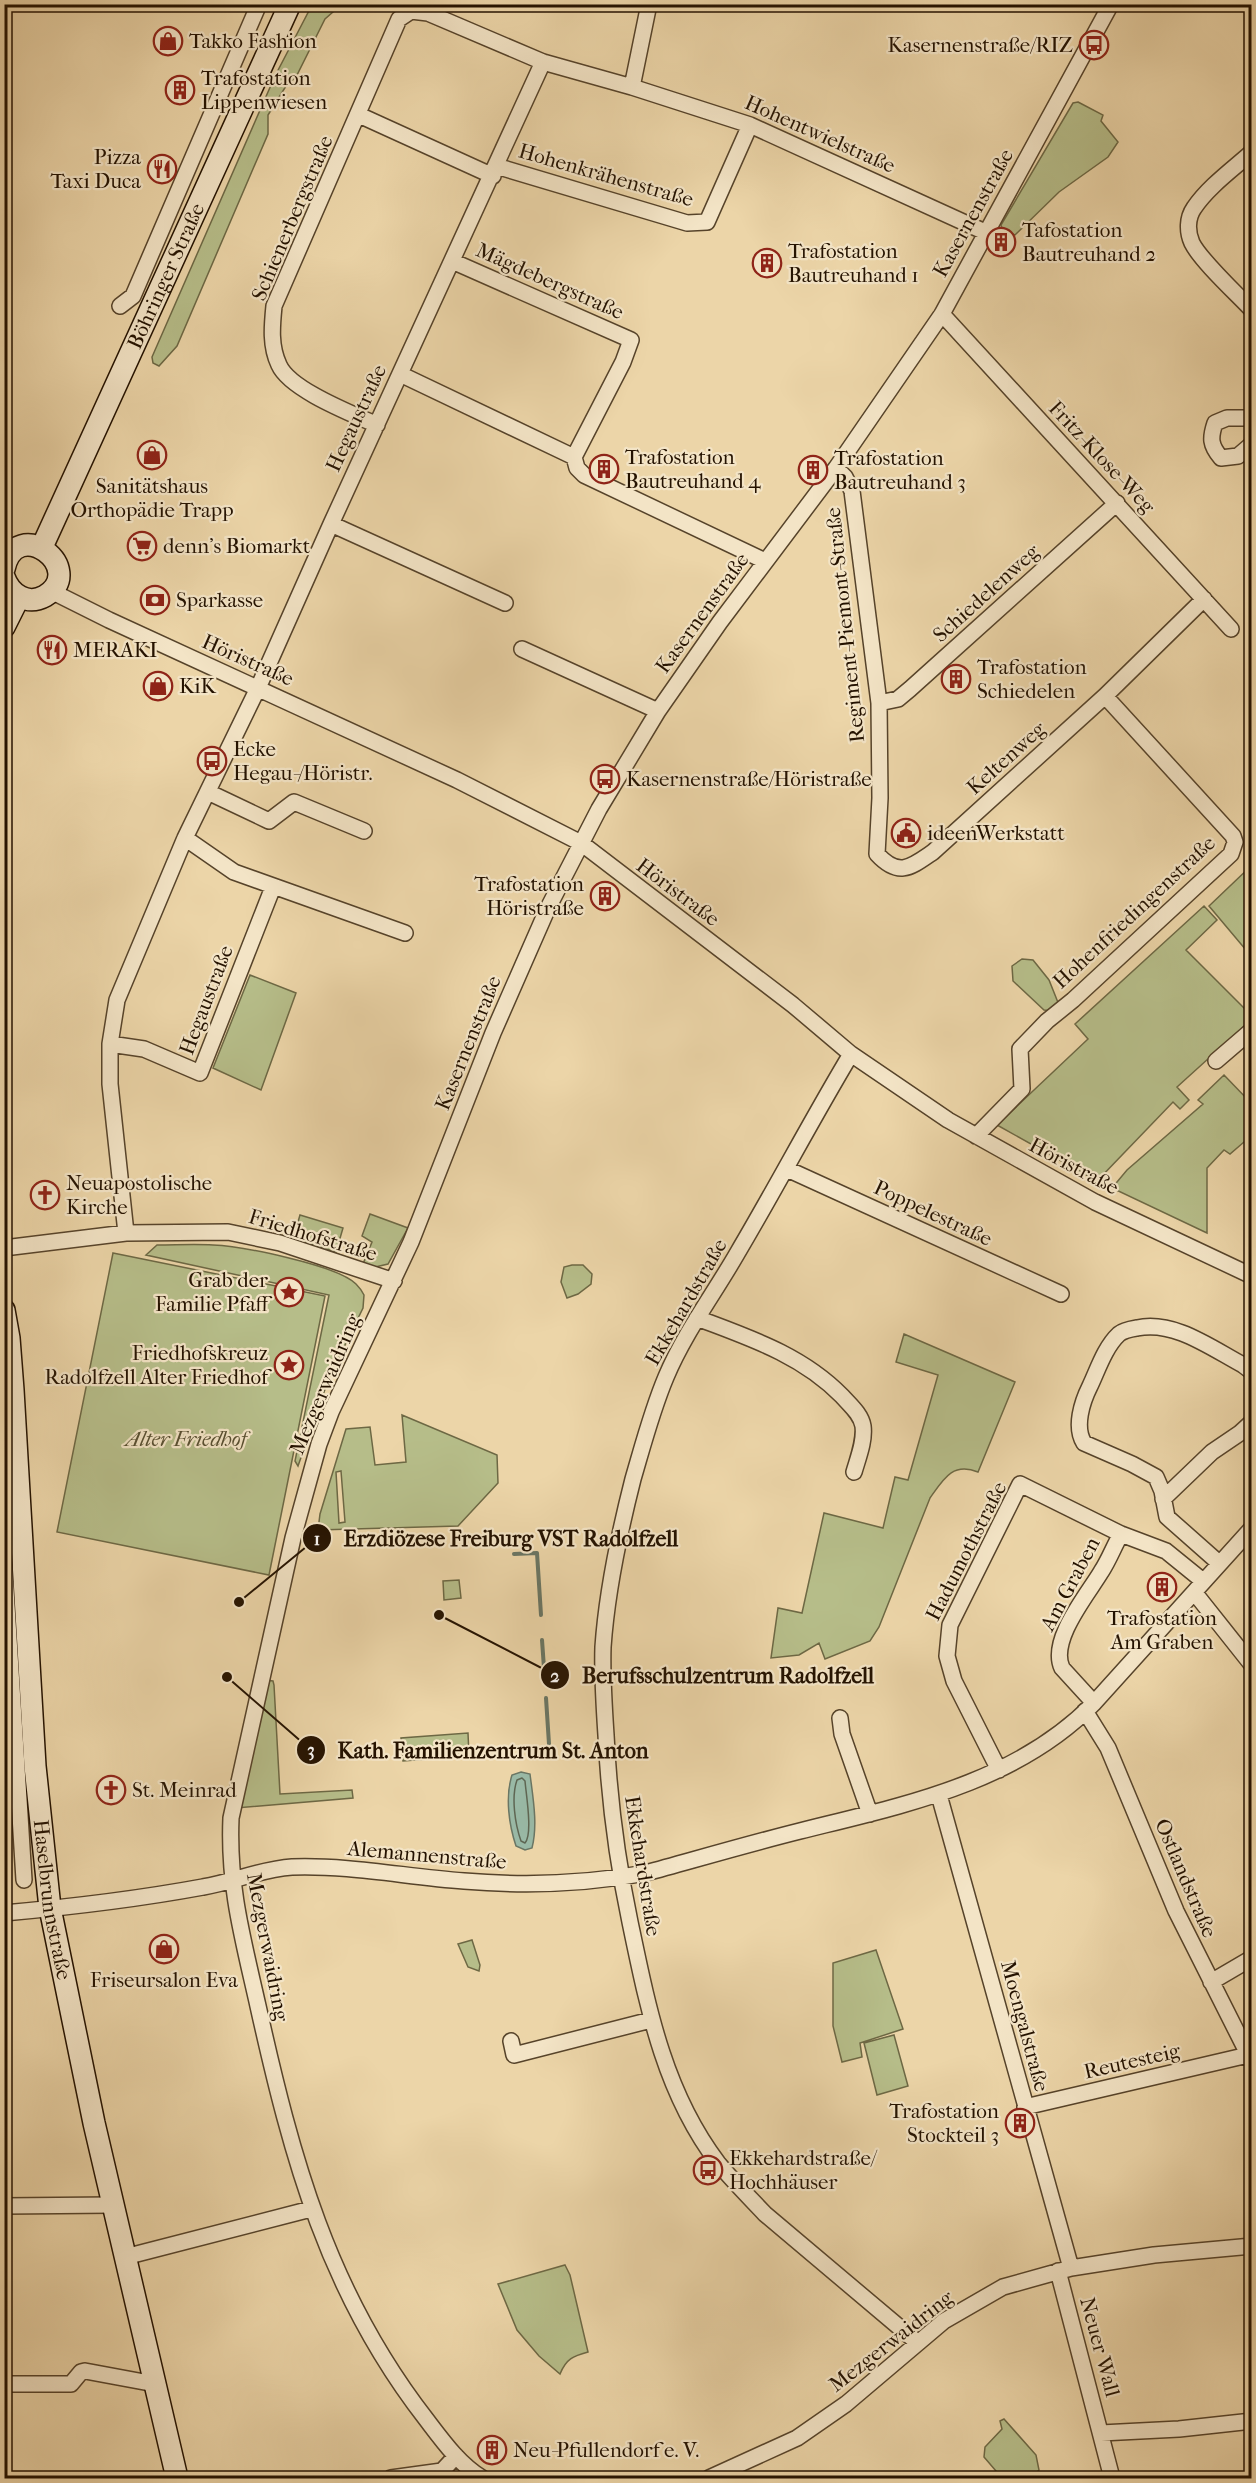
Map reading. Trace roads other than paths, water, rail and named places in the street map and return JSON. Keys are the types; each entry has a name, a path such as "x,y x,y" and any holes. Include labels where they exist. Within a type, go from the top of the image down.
{"main road":[{"name":"Böhringer Straße","path":"42,547 290,4"},
{"path":"4,577 7,585 19,597 36,599 51,591 58,575 54,558 42,547 33,545 18,549 7,560 5,568"},
{"path":"4,627 19,597"},
{"name":"Haselbrunnstraße","path":"4,1310 9,1338 13,1390 35,1766 50,1908 84,2080 177,2478"}],"street":[{"name":"Böhringer Straße","path":"120,306 133,297 259,4"},
{"path":"632,87 649,4"},
{"name":"Kasernenstraße","path":"394,1281 517,976 581,843 658,711 765,561 836,468 942,314 1111,4"},
{"name":"Hohentwielstraße","path":"411,11 428,13 543,62 750,124 985,232"},
{"name":"Schienerbergstraße","path":"377,425 321,400 290,379 279,367 271,328 274,306 399,20 411,11"},
{"name":"Hegaustraße","path":"126,1233 110,1084 110,1044 117,1000 185,838 258,688 543,62"},
{"path":"359,115 494,171"},
{"name":"Hohenkrähenstraße","path":"494,171 687,223 707,222 750,124"},
{"path":"1251,152 1199,202 1190,215 1188,224 1192,243 1200,255 1251,310"},
{"name":"Mägdebergstraße","path":"452,261 631,340 623,362 574,457"},
{"name":"Fritz-Klose-Weg","path":"942,314 1231,629"},
{"path":"400,374 574,457 577,468 584,475 765,561"},
{"path":"1251,418 1227,418 1215,423 1210,437 1212,448 1221,458 1238,456 1251,444"},
{"name":"Regiment-Piemont-Straße","path":"836,468 845,477 852,491 879,703 880,798 877,854 885,863 900,869 909,868"},
{"name":"Schiedelenweg","path":"879,703 898,699 910,689 1117,503"},
{"path":"331,524 506,603"},
{"name":"Höristraße","path":"51,591 109,620 457,780 581,843 784,999 851,1054 937,1113 1095,1202 1251,1276"},
{"name":"Keltenweg","path":"909,868 933,852 1105,696 1204,599"},
{"path":"522,649 658,711"},
{"name":"Hohenfriedingenstraße","path":"976,1136 1022,1089 1020,1049 1047,1021 1073,1000 1231,854 1234,847 1233,836 1105,696"},
{"path":"208,792 268,821 294,802 364,831"},
{"path":"185,838 234,872 405,933"},
{"name":"Hegaustraße","path":"110,1044 144,1049 200,1073 273,887"},
{"path":"1216,1061 1251,1030"},
{"name":"Ekkehardstraße","path":"851,1054 813,1117 787,1169 697,1318 667,1375 650,1421 612,1566 603,1647 603,1682 613,1827 621,1878 651,2020 665,2067 676,2093 692,2123 723,2168 765,2214 918,2343"},
{"name":"Poppelestraße","path":"787,1169 1061,1294"},
{"name":"Friedhofstraße","path":"4,1248 126,1233 228,1232 256,1237 394,1281"},
{"name":"Mezgerwaidring","path":"394,1281 331,1412 309,1477 231,1818 231,1880 285,2123 311,2208 336,2269 375,2343 412,2401 456,2456 482,2478"},
{"path":"697,1318 784,1352 803,1363 835,1389 861,1419 863,1437 854,1472"},
{"path":"1219,1563 1167,1517 1156,1478 1132,1464 1084,1443 1080,1437 1080,1418 1085,1395 1114,1340 1124,1330 1148,1326 1172,1329 1243,1365 1251,1372"},
{"path":"1163,1499 1212,1452 1251,1422"},
{"name":"Hadumothstraße","path":"999,1770 954,1681 949,1669 946,1646 954,1615 1020,1484 1121,1534"},
{"path":"621,1878 939,1795 999,1770 1053,1737 1090,1707 1251,1528"},
{"name":"Am Graben","path":"1090,1707 1062,1668 1059,1662 1059,1650 1080,1601 1101,1572 1121,1534 1166,1551 1198,1587 1251,1665"},
{"name":"Haselbrunnstraße","path":"4,1557 8,1683 24,1880"},
{"name":"Ostlandstraße","path":"1090,1707 1176,1911 1250,2058"},
{"path":"840,1718 842,1734 870,1814"},
{"name":"Moengalstraße","path":"939,1795 1025,2107 1065,2270"},
{"name":"Alemannenstraße","path":"4,1913 205,1887 265,1870 315,1867 498,1883 540,1884 621,1878"},
{"path":"1211,1982 1251,1958"},
{"path":"511,2041 514,2055 651,2020"},
{"name":"Reutesteig","path":"1025,2107 1250,2058"},
{"path":"4,2206 113,2205"},
{"path":"125,2257 311,2208"},
{"name":"Mezgerwaidring","path":"709,2478 797,2438 846,2404 944,2321 1003,2287 1065,2270 1154,2255 1251,2248"},
{"name":"Neuer Wall","path":"1065,2270 1112,2478"},
{"path":"4,2384 71,2384 81,2372 85,2371 155,2384"},
{"path":"1101,2433 1179,2429 1251,2421"},
{"path":"392,2478 441,2471 456,2456"}],"water":[{"path":"521,1772 530,1774 535,1830 532,1848 525,1850 516,1846 509,1811 512,1775"}],"waterway":[{"path":"514,1554 537,1553 541,1615"},
{"path":"542,1640 545,1682"},
{"path":"546,1698 549,1744"}],"place":[{"name":"Takko Fashion","path":"168,41"},
{"name":"Kasernenstraße/RIZ","path":"1094,45"},
{"name":"Trafostation Lippenwiesen","path":"180,90"},
{"name":"Pizza Taxi Duca","path":"162,169"},
{"name":"Tafostation Bautreuhand 2","path":"1001,242"},
{"name":"Trafostation Bautreuhand 1","path":"767,263"},
{"name":"Sanitätshaus Orthopädie Trapp","path":"152,455"},
{"name":"Trafostation Bautreuhand 4","path":"604,469"},
{"name":"Trafostation Bautreuhand 3","path":"813,470"},
{"name":"denn's Biomarkt","path":"142,546"},
{"name":"Sparkasse","path":"155,600"},
{"name":"MERAKI","path":"52,650"},
{"name":"Trafostation Schiedelen","path":"956,679"},
{"name":"KiK","path":"158,686"},
{"name":"Ecke Hegau-/Höristr.","path":"212,761"},
{"name":"Kasernenstraße/Höristraße","path":"605,779"},
{"name":"ideenWerkstatt","path":"906,833"},
{"name":"Trafostation Höristraße","path":"605,896"},
{"name":"Neuapostolische Kirche","path":"45,1195"},
{"name":"Grab der Familie Pfaff","path":"289,1292"},
{"name":"Friedhofskreuz Radolfzell Alter Friedhof","path":"289,1365"},
{"name":"Trafostation Am Graben","path":"1162,1587"},
{"name":"Erzdiözese Freiburg VST Radolfzell","path":"239,1602"},
{"name":"Berufsschulzentrum Radolfzell","path":"439,1615"},
{"name":"Kath. Familienzentrum St. Anton","path":"227,1677"},
{"name":"St. Meinrad","path":"111,1790"},
{"name":"Friseursalon Eva","path":"164,1949"},
{"name":"Trafostation Stockteil 3","path":"1020,2123"},
{"name":"Ekkehardstraße/ Hochhäuser","path":"708,2170"},
{"name":"Neu-Pfullendorf e. V.","path":"492,2450"}],"park label":[{"name":"Alter Friedhof","path":"186,1439"}]}
